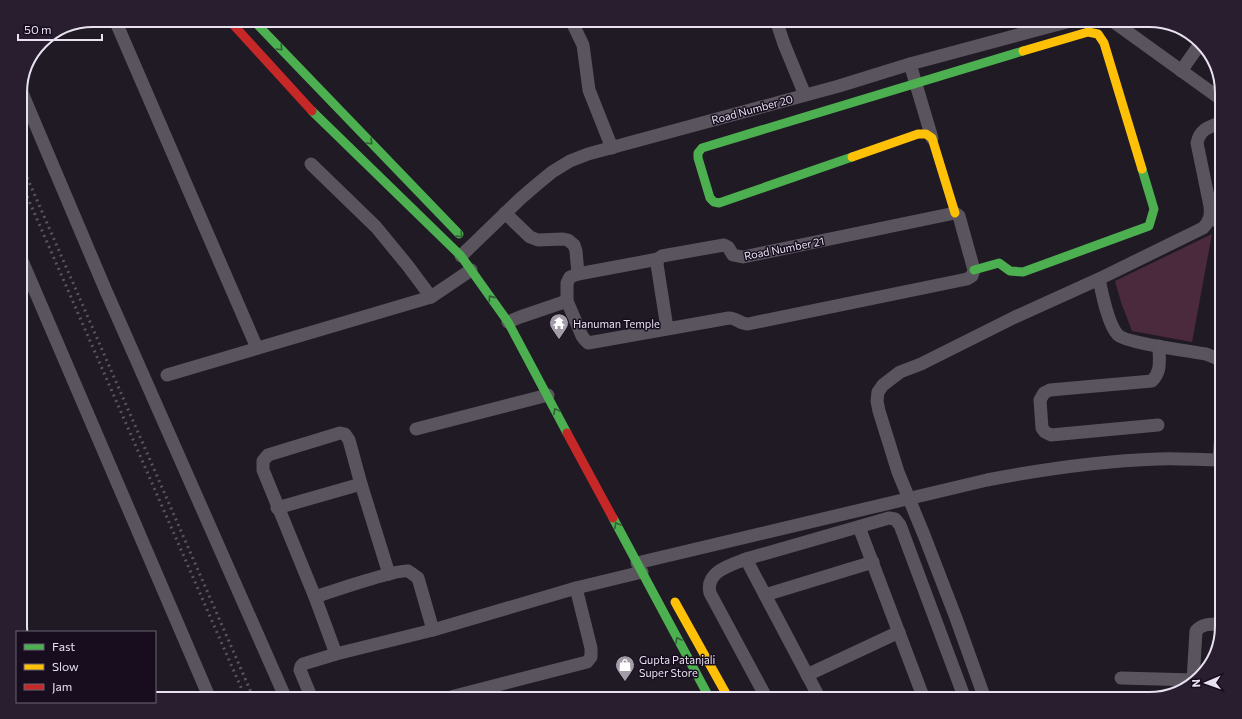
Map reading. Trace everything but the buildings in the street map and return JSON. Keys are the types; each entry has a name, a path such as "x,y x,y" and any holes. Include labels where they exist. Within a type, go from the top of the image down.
{"main road":[{"path":"235,27 302,101 461,256 471,270 517,319 548,395 706,692"},
{"path":"260,27 473,250"},
{"path":"957,214 932,138 926,134 918,134 719,204 710,198 698,158 698,153 702,148 1088,32 1098,34 1104,43 1154,209 1149,226 1023,272 1010,271 999,263 974,270"},
{"path":"670,593 725,692"}],"street":[{"path":"118,27 257,348"},
{"path":"574,27 583,45 589,90 612,148"},
{"path":"777,27 805,95"},
{"name":"Road Number 20","path":"461,256 473,250 520,199 552,172 588,154 839,86 910,64 1048,27"},
{"path":"1121,27 1215,95"},
{"path":"1181,71 1197,49"},
{"path":"910,64 932,138"},
{"path":"27,105 106,291 283,692"},
{"path":"982,692 956,618 896,466 879,412 877,401 878,392 883,385 900,372 921,364 1015,317 1099,279 1203,228 1208,223 1211,215 1198,143 1199,136 1203,131 1215,125"},
{"path":"311,164 376,227 432,297"},
{"path":"505,214 530,237 538,240 563,239 568,240 574,245 578,274 570,277 567,283 567,301 582,336 588,343 729,318 734,318 744,324 748,324 967,279 972,276 974,270 957,214"},
{"name":"Road Number 21","path":"578,274 658,259 662,256 724,245 734,254 743,257 957,214"},
{"path":"1211,215 1215,219"},
{"path":"658,259 657,264 667,328"},
{"path":"167,375 432,297 471,270"},
{"path":"27,272 207,692"},
{"path":"1099,279 1113,328 1118,335 1126,339 1206,354 1215,358"},
{"path":"517,319 567,301"},
{"path":"1158,425 1051,435 1044,432 1042,428 1040,400 1044,393 1050,390 1152,381 1158,375 1160,346"},
{"path":"416,429 548,395"},
{"path":"336,654 315,597 263,470 263,461 268,455 340,433 345,434 349,440 389,574"},
{"path":"309,692 300,670 303,664 336,654 433,630 576,588 640,567 651,559 987,480 1061,467 1107,462 1160,459 1215,464"},
{"path":"278,508 361,484"},
{"path":"763,692 710,593 708,586 713,576 724,568 746,559 889,518 895,519 900,525 962,692"},
{"path":"859,527 921,692"},
{"path":"746,559 816,692"},
{"path":"765,595 873,562"},
{"path":"315,597 389,574 407,571 418,578 433,630"},
{"path":"470,692 587,662 591,657 591,648 576,588"},
{"path":"1195,663 1196,631 1203,626 1215,625"},
{"path":"807,675 898,632"},
{"path":"1121,678 1186,680"}],"shaded area":[{"path":"1212,234 1192,342 1132,331 1115,281"}],"railway":[{"path":"27,177 251,692"},
{"path":"27,196 243,692"}],"traffic: fast":[{"path":"260,27 459,234"},
{"path":"852,157 719,203 714,202 710,198 698,158 698,153 702,148 1023,51"},
{"path":"312,111 461,256 508,322 567,433"},
{"path":"974,270 999,263 1010,271 1023,272 1149,226 1154,209 1142,169"},
{"path":"613,518 706,692"}],"traffic: slow":[{"path":"1023,51 1088,32 1098,34 1104,43 1142,169"},
{"path":"852,157 918,134 926,134 932,138 955,213"},
{"path":"675,602 725,692"}],"traffic: jam":[{"path":"235,27 312,111"},
{"path":"567,433 613,518"}],"place":[{"name":"Hanuman Temple","path":"559,340"},
{"name":"Gupta Patanjali Super Store","path":"625,682"}]}
